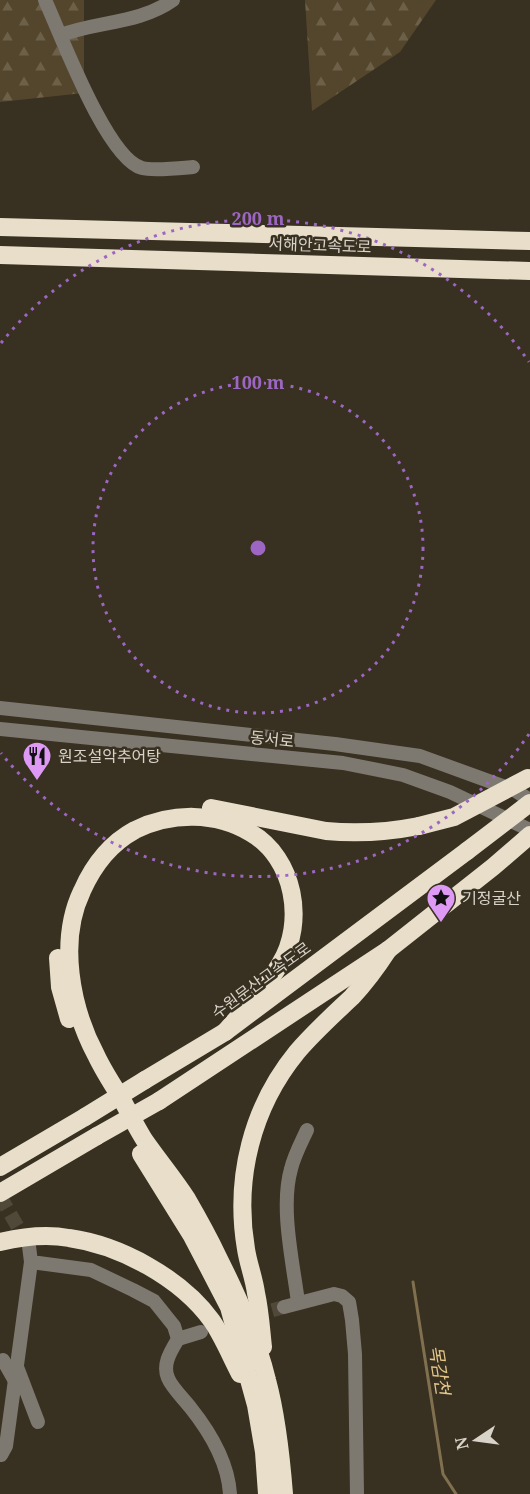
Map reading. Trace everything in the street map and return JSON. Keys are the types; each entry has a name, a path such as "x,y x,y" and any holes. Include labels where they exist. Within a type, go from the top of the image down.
{"highway":[{"name":"서해안고속도로","path":"0,226 253,235 530,241"},
{"name":"서해안고속도로","path":"0,255 507,270 530,273"},
{"path":"267,1494 264,1452 256,1405 229,1307 192,1236 106,1096 72,1029 60,987 58,969 59,932 63,907 77,874 100,844 120,827 145,814 159,810 173,807 208,807 326,831 345,833 392,831 454,817 529,778"},
{"name":"수원문산고속도로","path":"0,1167 225,1032 467,852 530,801"},
{"path":"225,1032 280,964 288,949 294,906 290,883 280,861 263,840 240,826 212,818 181,817 153,823 134,831 108,850 87,879 79,897 70,938 72,983 81,1020 96,1056 144,1140 186,1199 218,1256 267,1379"},
{"path":"0,1193 159,1101 388,950 530,835"},
{"path":"284,1494 280,1447 267,1379 257,1294 246,1247 243,1198 247,1154 262,1106 285,1068 310,1037 352,997 388,950"},
{"path":"0,1242 68,1237 111,1248 179,1286 212,1321 256,1405"}],"street":[{"path":"45,0 98,118 111,140 130,161 142,168 193,167"},
{"path":"61,35 122,22 153,12 173,0"},
{"name":"동서로","path":"0,708 335,744 420,756 516,791 530,801"},
{"name":"동서로","path":"0,729 343,763 403,775 450,792 530,830"},
{"path":"298,1302 286,1208 291,1168 307,1130"},
{"path":"1,1455 6,1446 15,1381 10,1363 27,1304 31,1262 29,1246"},
{"path":"31,1262 90,1270 154,1301 174,1326 178,1340"},
{"path":"284,1307 334,1294 342,1296 349,1302 355,1354 357,1494"},
{"path":"201,1332 178,1340 166,1360 168,1378 199,1417 216,1444 230,1494"},
{"path":"10,1363 38,1422"},
{"path":"0,1414 9,1427"}],"green space":[{"path":"0,0 84,0 84,93 0,102"},
{"path":"305,0 436,0 400,52 312,111"}],"waterway":[{"name":"목감천","path":"413,1282 443,1474 456,1494"}],"tunnel":[{"path":"0,1196 27,1243"},
{"path":"252,1316 284,1307"}],"place":[{"name":"원조설악추어탕","path":"37,782"},
{"name":"기정굴산","path":"441,924"}]}
